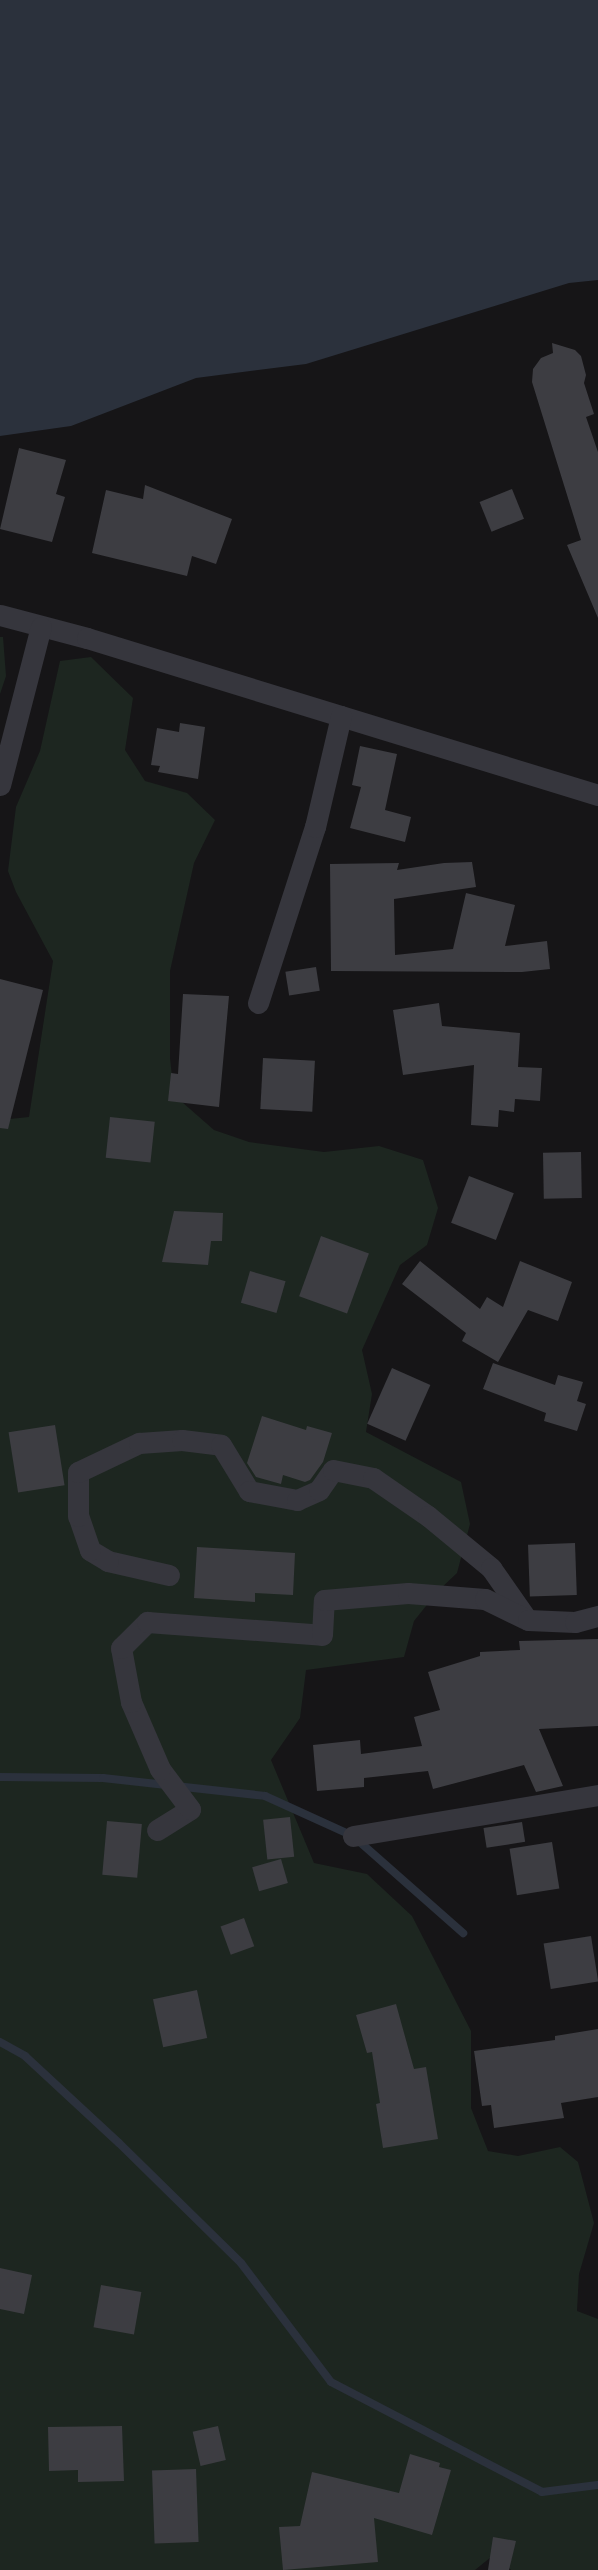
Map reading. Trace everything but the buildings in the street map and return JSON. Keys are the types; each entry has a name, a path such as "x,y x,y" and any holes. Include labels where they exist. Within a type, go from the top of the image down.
{"street":[{"path":"0,615 598,795"},
{"path":"0,785 41,627"},
{"path":"258,1003 315,827 341,716"},
{"path":"169,1575 108,1561 90,1550 78,1516 78,1472 139,1443 183,1440 221,1445 249,1491 297,1500 318,1490 333,1470 373,1478 428,1516 491,1568 528,1620"},
{"path":"157,1830 190,1809 160,1769 131,1702 121,1648 147,1622 322,1635 324,1600 408,1593 485,1599 528,1620 575,1622 598,1616"},
{"path":"353,1836 598,1795"}],"shaded area":[{"path":"0,0 598,0 598,280 569,283 306,364 196,378 71,426 0,436"},
{"path":"0,637 3,637 6,676 0,694"},
{"path":"91,657 133,698 125,750 145,781 187,793 215,820 194,863 170,971 170,1058 174,1095 214,1130 249,1142 324,1152 379,1146 423,1160 438,1208 427,1245 400,1265 362,1350 372,1394 366,1432 461,1482 470,1524 457,1573 438,1591 414,1621 404,1657 306,1670 300,1718 271,1760 314,1863 367,1874 412,1916 471,2031 471,2108 488,2151 518,2156 560,2147 578,2162 594,2223 579,2274 577,2311 598,2319 598,2570 511,2570 496,2553 475,2570 0,2570 0,1120 29,1117 53,961 16,892 8,871 16,807 40,751 60,661"}],"waterway":[{"path":"0,1777 103,1778 265,1796 353,1836 463,1933"},
{"path":"0,2042 25,2056 119,2143 241,2263 331,2382 542,2492 598,2485"}]}
